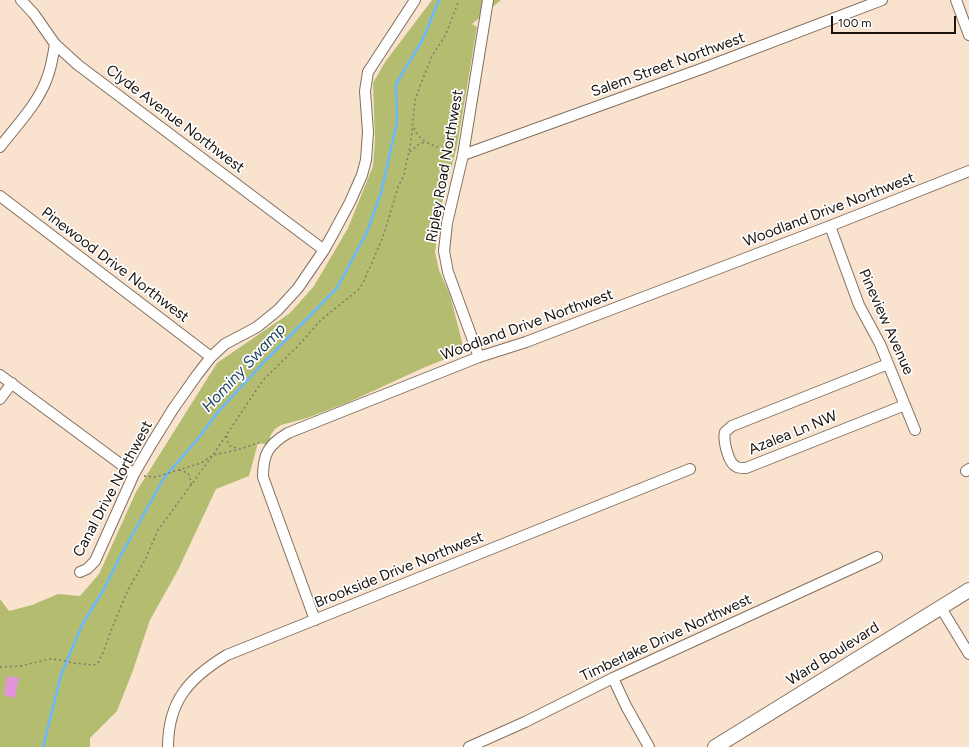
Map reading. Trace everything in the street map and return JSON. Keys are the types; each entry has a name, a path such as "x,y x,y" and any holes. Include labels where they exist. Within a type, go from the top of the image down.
{"main road":[{"name":"Ward Boulevard","path":"714,747 969,590"}],"street":[{"name":"Clyde Avenue Northwest","path":"21,0 34,14 56,44 78,65 324,250"},
{"name":"Canal Drive Northwest","path":"80,572 87,569 95,561 134,474 173,408 212,357 225,344 257,327 278,310 298,288 324,250 350,202 362,175 366,160 368,132 364,91 368,72 415,0"},
{"name":"Ripley Road Northwest","path":"479,357 448,272 444,251 447,223 463,155 488,0"},
{"name":"Salem Street Northwest","path":"463,155 701,69 882,0"},
{"path":"956,0 969,35"},
{"path":"0,147 35,103 43,89 50,71 56,44"},
{"name":"Woodland Drive Northwest","path":"271,445 288,433 479,357 526,342 830,226 969,171"},
{"name":"Pinewood Drive Northwest","path":"0,196 212,357"},
{"name":"Pineview Avenue","path":"830,226 859,305 880,344 916,430"},
{"name":"Azalea Ln NW","path":"888,364 732,426 725,432 723,440 732,463 737,467 746,468 905,405"},
{"path":"0,375 134,474"},
{"path":"0,399 12,383"},
{"path":"271,445 264,459 263,477 315,620"},
{"name":"Brookside Drive Northwest","path":"168,747 168,736 174,710 182,693 194,679 208,667 227,655 690,469"},
{"name":"Timberlake Drive Northwest","path":"468,747 487,743 613,678 876,557"},
{"path":"940,608 969,654"},
{"path":"613,678 629,712 649,747"}],"path":[{"path":"0,667 20,666 50,659 94,665 101,658 126,592 146,557 158,530 213,456 263,380 297,347 321,320 358,290 363,284 387,226 398,187 404,175 413,126 415,101 422,80 432,56 446,34 459,0"},
{"path":"413,126 416,133 425,142 463,155"},
{"path":"409,152 419,144 425,142"},
{"path":"227,435 230,446 241,449"},
{"path":"134,474 156,477 201,463 213,456 258,443 271,445"},
{"path":"179,470 188,473 191,481 190,487"}],"green space":[{"path":"432,0 501,0 472,24 477,27 457,146 442,203 435,252 439,270 450,295 462,342 463,352 423,368 349,402 307,418 281,425 275,429 270,436 271,445 258,443 249,476 216,489 178,570 150,620 117,711 90,738 90,747 0,747 0,599 9,611 32,605 58,594 80,596 99,574 136,492 217,363 290,313 314,286 348,228 373,166 375,140 373,83 385,62"}],"building":[{"path":"7,676 19,678 15,698 4,695"}],"waterway":[{"name":"Hominy Swamp","path":"43,747 61,675 83,623 104,589 121,555 164,478 196,441 218,412 264,362 337,288 367,232 381,193 397,122 396,84 423,39 439,0"}]}
